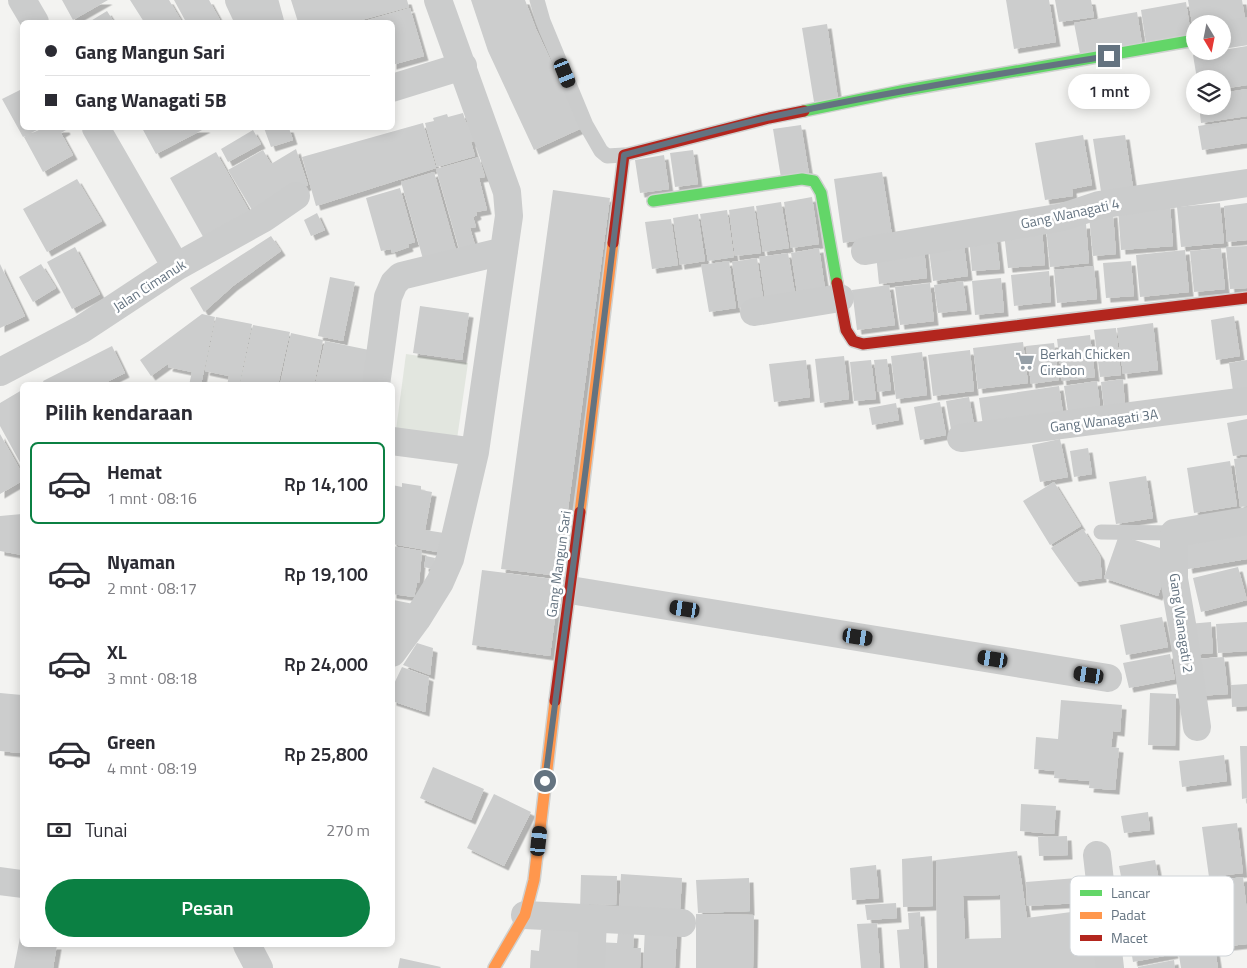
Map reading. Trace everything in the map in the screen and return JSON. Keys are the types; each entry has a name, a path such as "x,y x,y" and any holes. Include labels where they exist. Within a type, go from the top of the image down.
{"street":[{"path":"22,0 34,20"},
{"path":"239,0 247,20"},
{"path":"264,0 269,20"},
{"path":"395,644 405,616 440,582 450,559 474,452 509,216 507,192 438,0"},
{"path":"1231,34 1247,31"},
{"path":"624,155 769,118 901,91 1186,42"},
{"path":"395,87 462,66"},
{"path":"97,130 176,267"},
{"name":"Gang Mangun Sari","path":"494,968 525,915 534,880 624,155"},
{"path":"654,201 802,179 814,180 821,193 846,330 853,340 863,344 1247,298"},
{"name":"Gang Wanagati 4","path":"865,251 1063,217 1099,205 1247,184"},
{"name":"Jalan Cimanuk","path":"0,372 82,329 176,267 264,218 296,196"},
{"path":"376,382 388,297 394,283 401,276 504,251"},
{"path":"754,312 840,298"},
{"name":"Gang Wanagati 3A","path":"960,438 1247,402"},
{"path":"395,441 474,452"},
{"path":"1174,533 1247,521"},
{"name":"Gang Wanagati 2","path":"1174,533 1174,579 1197,727"},
{"path":"570,590 1108,678"},
{"path":"1097,855 1099,876"},
{"path":"0,881 20,884"},
{"path":"525,915 593,920 682,923"},
{"path":"591,968 593,920"},
{"path":"248,947 259,968"}],"lane":[{"path":"537,0 543,21 586,125 601,151 607,156 624,155"},
{"path":"1101,532 1174,533"}],"shaded area":[{"path":"406,354 468,363 457,439 396,430"}],"building":[{"path":"62,0 108,0 73,20"},
{"path":"130,0 169,0 181,20 143,20"},
{"path":"174,0 209,0 220,20 185,20"},
{"path":"291,0 407,0 409,7 361,20 297,20"},
{"path":"471,0 525,0 536,29 582,128 534,150 488,51"},
{"path":"1006,0 1049,0 1056,42 1014,49"},
{"path":"1055,0 1091,0 1094,17 1059,22"},
{"path":"1188,0 1242,0 1246,25 1231,25 1231,15 1191,15"},
{"path":"1186,2 1188,15 1186,15 1186,36 1146,43 1141,10"},
{"path":"410,8 424,56 395,64 395,20 368,20"},
{"path":"107,11 113,20 92,20"},
{"path":"1137,12 1142,44 1080,54 1074,23"},
{"path":"827,24 838,99 814,102 802,28"},
{"path":"1247,46 1247,85 1231,88 1231,70 1196,70 1194,60 1231,60 1231,49"},
{"path":"1247,89 1247,116 1201,123 1200,115 1231,115 1231,92"},
{"path":"20,90 20,130 37,130 23,137 2,99"},
{"path":"463,113 474,141 471,142 475,156 437,167 425,123 434,121 433,118 447,114 448,117"},
{"path":"1247,119 1247,143 1202,150 1198,126"},
{"path":"423,123 436,168 316,206 302,157"},
{"path":"801,125 809,174 781,178 773,129"},
{"path":"39,130 66,130 61,133 73,155 43,172 24,137"},
{"path":"143,130 202,130 156,154"},
{"path":"253,130 261,144 228,162 221,149"},
{"path":"265,130 290,130 293,140 271,147"},
{"path":"1083,135 1092,185 1072,189 1073,196 1045,200 1035,143"},
{"path":"1125,135 1134,194 1102,198 1093,139"},
{"path":"296,149 308,185 255,215 228,170 263,150 271,164"},
{"path":"693,150 698,184 675,187 670,153"},
{"path":"216,152 252,216 206,242 170,178"},
{"path":"664,155 669,189 640,193 635,160"},
{"path":"479,157 485,177 479,178 487,210 476,212 477,215 473,217 476,227 470,228 475,245 459,249 436,169"},
{"path":"434,172 456,250 423,259 401,182"},
{"path":"882,172 892,235 843,243 834,179"},
{"path":"77,179 102,221 47,252 23,209"},
{"path":"400,188 415,242 408,244 409,247 392,253 391,249 381,251 366,198"},
{"path":"553,190 610,198 559,576 501,569"},
{"path":"812,197 819,244 791,248 784,202"},
{"path":"781,202 789,248 763,252 756,206"},
{"path":"1220,203 1224,243 1181,247 1177,207"},
{"path":"1247,203 1247,240 1227,242 1224,206"},
{"path":"1170,204 1173,246 1121,250 1118,208"},
{"path":"754,206 761,253 735,256 729,210"},
{"path":"727,210 734,257 708,261 700,214"},
{"path":"317,213 325,230 311,236 304,220"},
{"path":"1113,213 1116,254 1093,256 1089,216"},
{"path":"698,214 705,261 680,265 673,218"},
{"path":"671,219 678,265 652,269 645,222"},
{"path":"1086,224 1089,263 1050,267 1046,227"},
{"path":"1042,229 1045,265 1008,268 1004,233"},
{"path":"996,235 1000,269 972,271 969,238"},
{"path":"271,236 281,251 233,286 204,312 190,288"},
{"path":"963,238 968,276 933,281 928,243"},
{"path":"1247,246 1247,288 1230,289 1226,247"},
{"path":"75,247 100,294 72,309 47,262"},
{"path":"819,248 826,295 798,299 791,253"},
{"path":"924,248 927,278 879,284 876,254"},
{"path":"1221,248 1225,289 1194,292 1190,251"},
{"path":"1185,250 1189,292 1140,297 1136,255"},
{"path":"788,253 796,299 766,304 759,257"},
{"path":"757,258 764,304 739,308 732,262"},
{"path":"729,261 736,308 709,312 701,265"},
{"path":"1131,261 1134,296 1106,298 1103,263"},
{"path":"0,264 25,316 0,328"},
{"path":"41,264 56,288 33,302 19,277"},
{"path":"1094,266 1097,299 1057,303 1054,270"},
{"path":"1049,271 1051,302 1014,306 1011,275"},
{"path":"330,277 355,282 343,341 318,336"},
{"path":"1001,278 1004,312 975,315 972,281"},
{"path":"963,281 967,310 938,313 934,285"},
{"path":"930,283 934,321 900,325 895,287"},
{"path":"889,285 895,325 857,330 852,290"},
{"path":"420,306 469,313 462,360 413,353"},
{"path":"202,314 215,317 202,382 190,382 192,372 168,367 169,363 151,376 140,360"},
{"path":"1234,316 1240,356 1216,360 1211,320"},
{"path":"216,317 252,324 240,382 228,382 229,376 205,371"},
{"path":"1153,323 1158,370 1123,374 1117,328"},
{"path":"253,325 290,332 279,382 241,382"},
{"path":"1116,328 1121,375 1100,377 1094,330"},
{"path":"291,333 323,340 315,382 281,382"},
{"path":"1090,335 1095,377 1062,381 1057,339"},
{"path":"325,341 374,351 368,382 316,382"},
{"path":"1023,342 1028,383 978,389 973,348"},
{"path":"1054,343 1059,380 1031,384 1026,346"},
{"path":"112,346 125,373 107,382 43,381"},
{"path":"970,350 974,391 933,396 928,355"},
{"path":"922,352 927,395 896,399 891,356"},
{"path":"844,356 849,399 820,403 815,359"},
{"path":"887,359 891,390 878,392 874,360"},
{"path":"806,360 810,397 774,402 769,364"},
{"path":"871,360 876,399 854,401 850,362"},
{"path":"1247,360 1247,396 1234,398 1229,363"},
{"path":"1123,379 1125,406 1104,408 1101,382"},
{"path":"1097,381 1101,414 1069,419 1064,386"},
{"path":"1059,386 1064,420 984,433 979,398"},
{"path":"20,391 20,462 0,426 0,403"},
{"path":"969,397 975,430 952,435 946,401"},
{"path":"940,402 946,435 920,440 914,407"},
{"path":"896,403 899,420 872,425 869,408"},
{"path":"1247,419 1247,454 1233,456 1227,423"},
{"path":"0,434 20,469 20,482 0,494"},
{"path":"1060,439 1068,477 1040,482 1032,445"},
{"path":"1088,448 1092,474 1074,477 1070,451"},
{"path":"1247,457 1247,506 1240,507 1234,459"},
{"path":"1230,461 1237,506 1194,513 1187,468"},
{"path":"1146,476 1153,518 1116,524 1109,482"},
{"path":"1054,482 1081,526 1050,545 1023,501"},
{"path":"402,483 421,486 421,490 432,492 425,530 444,533 443,553 395,545 395,486 402,487"},
{"path":"20,514 20,555 0,551 0,516"},
{"path":"1247,526 1247,559 1188,569 1183,536"},
{"path":"1083,529 1100,556 1102,578 1075,582 1051,548"},
{"path":"1119,535 1173,552 1158,596 1104,578"},
{"path":"395,546 422,551 419,583 417,583 414,597 395,594"},
{"path":"426,556 435,558 433,569 424,567"},
{"path":"1238,567 1247,600 1201,612 1193,578"},
{"path":"482,570 560,580 550,656 472,645"},
{"path":"1162,617 1168,647 1126,655 1120,625"},
{"path":"1211,622 1213,653 1191,655 1188,624"},
{"path":"1247,622 1247,651 1218,653 1216,624"},
{"path":"417,643 433,648 430,675 403,665"},
{"path":"1170,654 1175,679 1129,688 1123,663"},
{"path":"1224,657 1228,694 1198,696 1195,659"},
{"path":"402,667 429,677 425,712 395,702 395,682"},
{"path":"1247,684 1247,706 1232,707 1231,685"},
{"path":"0,693 20,695 20,753 0,751"},
{"path":"1150,693 1176,694 1175,746 1148,745"},
{"path":"1061,700 1122,705 1120,732 1113,731 1111,747 1119,748 1115,790 1089,788 1090,781 1054,778 1055,771 1034,769 1036,737 1058,739"},
{"path":"1240,746 1247,746 1247,798 1242,799"},
{"path":"1224,755 1227,781 1182,787 1179,761"},
{"path":"433,767 484,789 471,820 420,798"},
{"path":"494,794 531,812 504,866 467,848"},
{"path":"1021,804 1056,806 1054,834 1020,831"},
{"path":"1148,812 1150,830 1124,833 1121,816"},
{"path":"1237,823 1243,873 1209,876 1202,827"},
{"path":"1067,836 1068,855 1039,856 1038,837"},
{"path":"1017,851 1027,918 1070,912 1070,956 1100,956 1102,968 937,968 936,860","holes":["1000,895 1001,938 965,939 963,896"]},
{"path":"932,856 933,906 903,907 902,859"},
{"path":"1155,860 1158,876 1121,876 1119,866"},
{"path":"876,865 879,898 852,900 850,868"},
{"path":"621,874 682,878 680,910 619,912"},
{"path":"581,875 617,876 616,905 589,904 589,909 580,909"},
{"path":"1243,877 1247,912 1247,944 1234,945 1234,878"},
{"path":"749,878 750,911 698,913 696,880"},
{"path":"1070,879 1070,904 1027,906 1026,882"},
{"path":"896,903 897,918 867,920 865,905"},
{"path":"920,912 924,968 900,968 897,930 909,929 908,913"},
{"path":"696,914 754,915 753,968 696,968"},
{"path":"555,921 589,923 587,968 530,968 531,950 539,951 541,930 554,930"},
{"path":"877,923 880,968 861,968 857,924"},
{"path":"645,929 677,931 675,968 643,968"},
{"path":"618,933 634,934 633,948 641,948 640,968 594,968 596,942 617,943"},
{"path":"20,937 20,947 57,947 53,968 14,968"},
{"path":"1132,956 1164,956 1133,962"},
{"path":"1179,956 1216,956 1218,968 1181,968"},
{"path":"400,958 441,967 398,968"},
{"path":"1174,960 1175,968 1138,968 1138,967"}],"traffic: fast":[{"path":"804,111 901,91 1186,42"},
{"path":"653,201 802,179 814,181 821,193 837,283"}],"traffic: slow":[{"path":"580,512 613,243"},
{"path":"494,968 525,915 534,880 555,701"}],"traffic: jam":[{"path":"613,243 624,155 769,118 804,111"},
{"path":"837,283 846,330 853,341 863,344 1247,298"},
{"path":"555,701 580,512"}],"place":[{"name":"Berkah Chicken Cirebon","path":"1025,361"}],"route":[{"path":"545,781 624,155 769,118 826,106 901,91 1109,56"}]}
